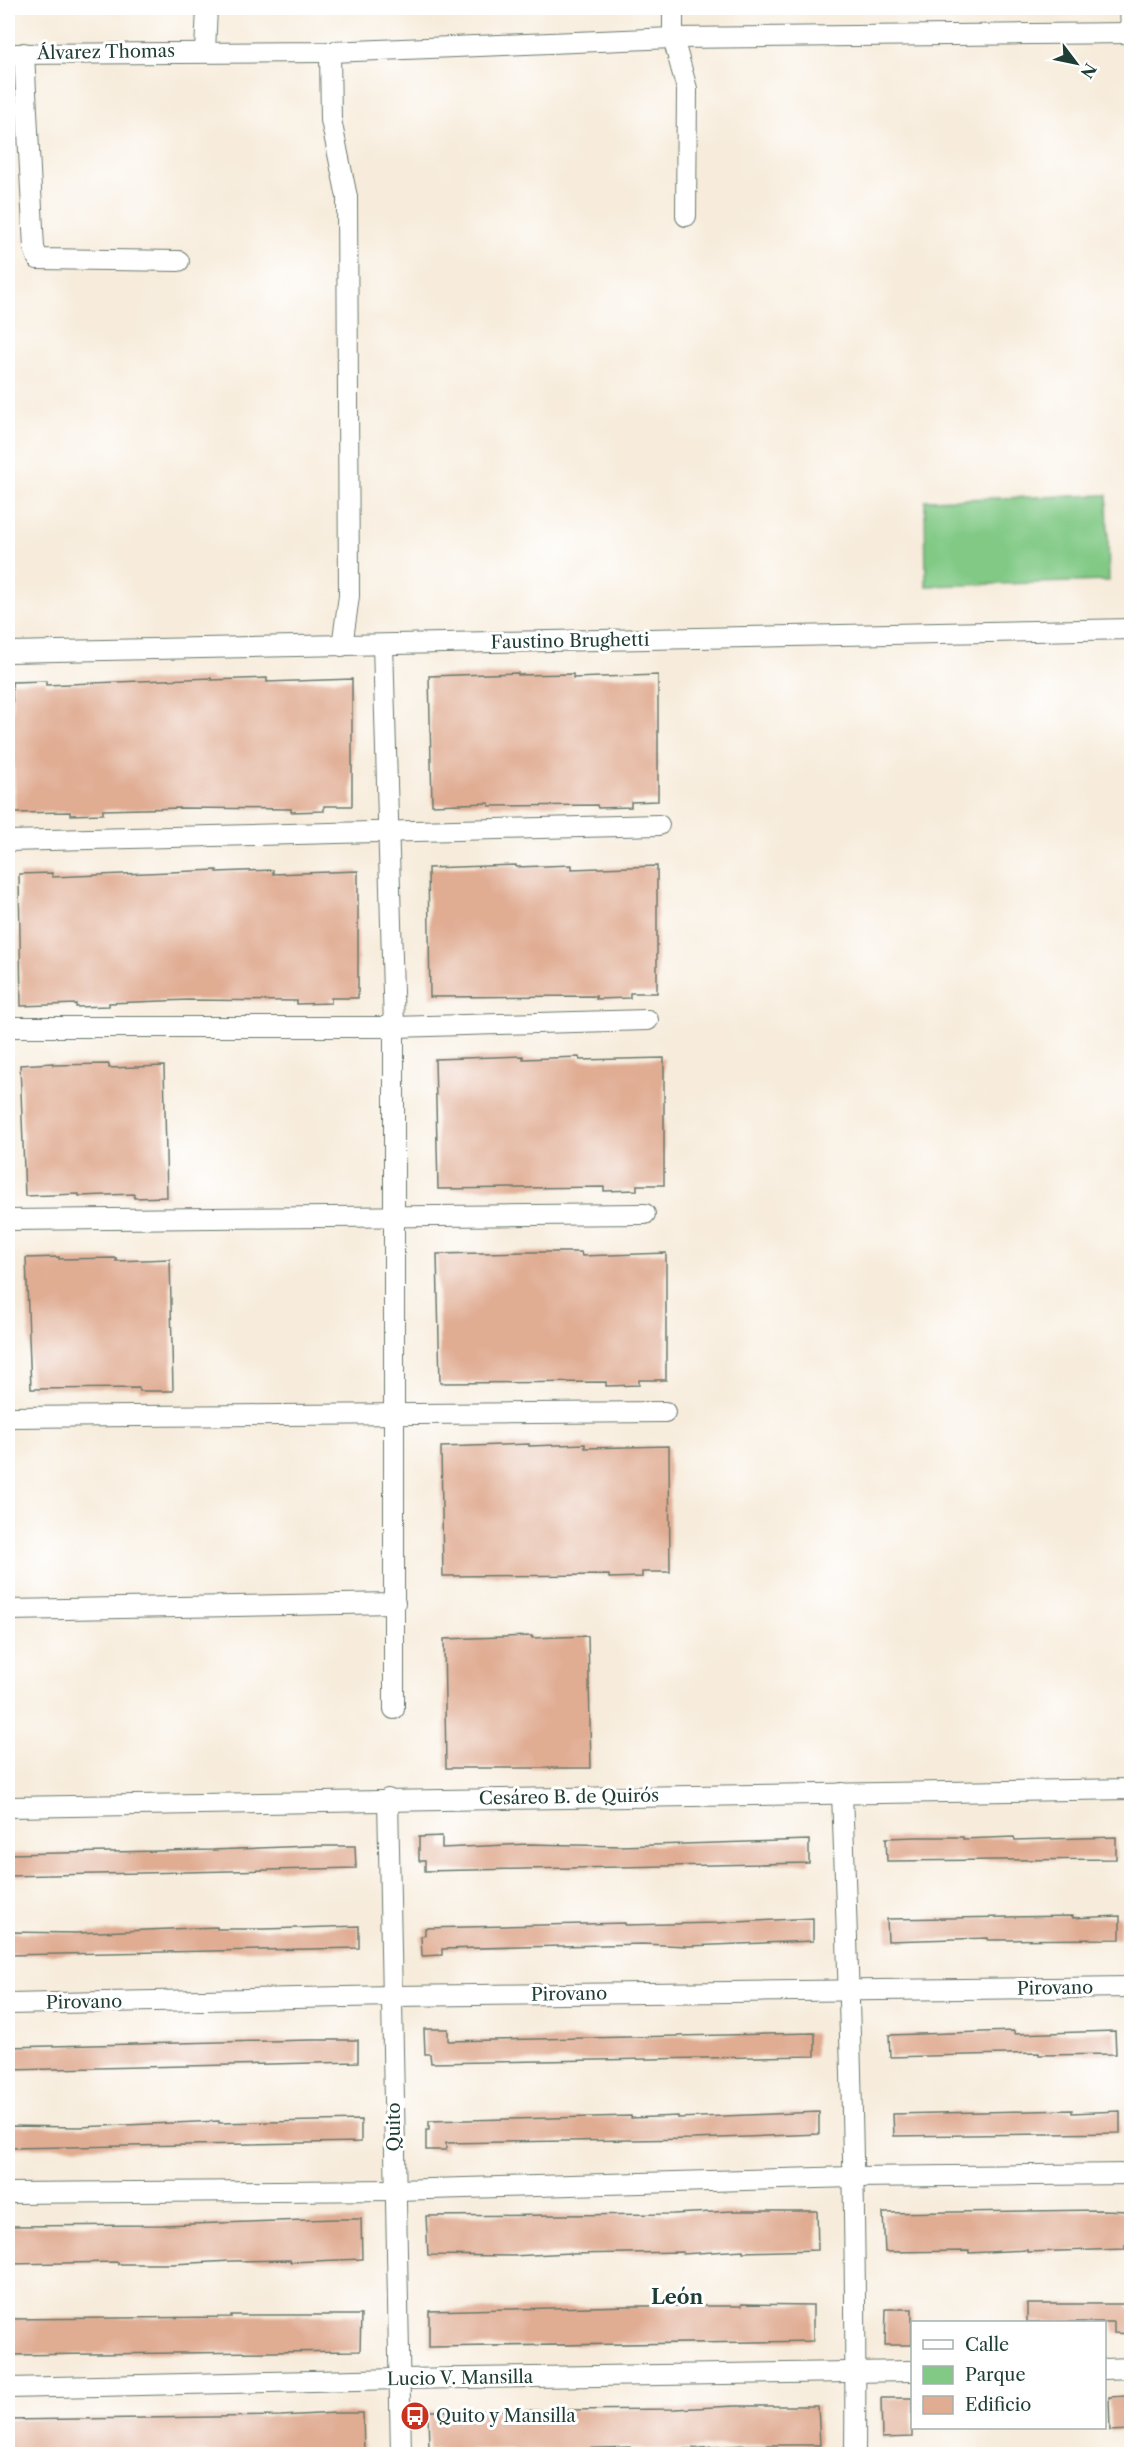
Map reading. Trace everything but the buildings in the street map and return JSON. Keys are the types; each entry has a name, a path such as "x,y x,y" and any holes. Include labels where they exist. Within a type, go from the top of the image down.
{"street":[{"path":"205,51 207,8"},
{"path":"673,8 673,38 687,89 686,216"},
{"path":"1130,8 1131,33"},
{"name":"Álvarez Thomas","path":"16,53 330,52 673,38 1131,33"},
{"path":"330,52 331,120 347,196 349,597 342,646"},
{"path":"16,53 34,248 38,259 179,261"},
{"name":"Faustino Brughetti","path":"8,652 1131,629"},
{"path":"383,645 394,1027 394,1709"},
{"path":"8,841 659,825"},
{"path":"8,1027 394,1027 648,1020"},
{"path":"8,1220 645,1214"},
{"path":"8,1417 665,1412"},
{"path":"8,1610 395,1603"},
{"name":"Cesáreo B. de Quirós","path":"8,1807 388,1799 1131,1789"},
{"path":"842,1793 849,1991 855,2454"},
{"name":"Quito","path":"388,1799 401,2454"},
{"name":"Pirovano","path":"8,2004 393,1996 1131,1987"},
{"path":"8,2193 394,2190 852,2177 1131,2174"},
{"path":"1106,2369 1131,2368"},
{"name":"Lucio V. Mansilla","path":"8,2388 911,2371"}],"green space":[{"path":"1107,495 1109,581 926,586 925,500"}],"place":[{"name":"Quito y Mansilla","path":"415,2416"}],"district":[{"name":"León","path":"677,2297"}]}
